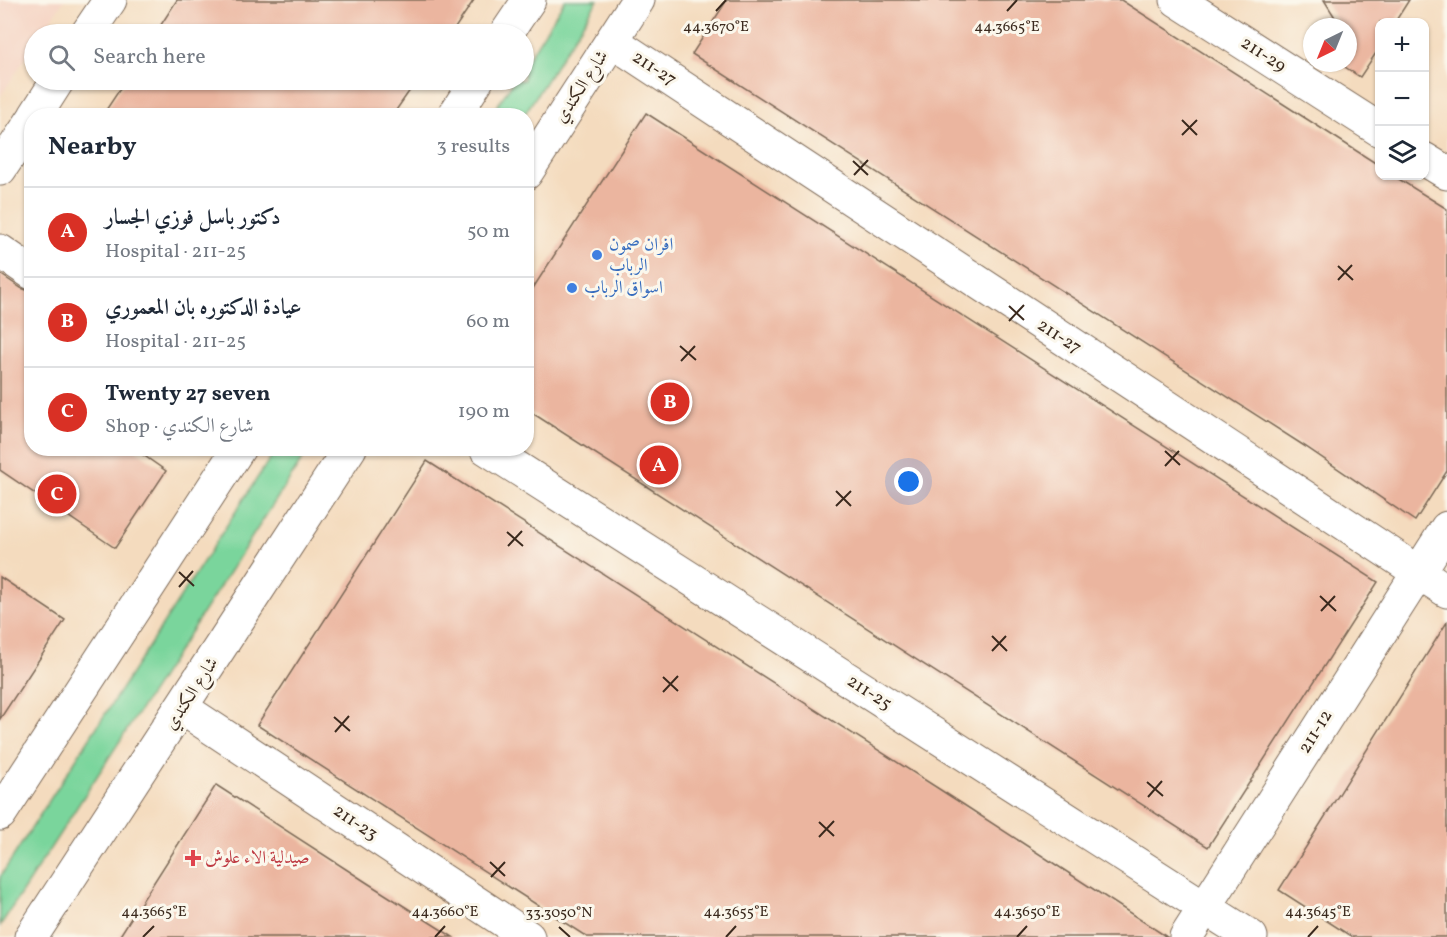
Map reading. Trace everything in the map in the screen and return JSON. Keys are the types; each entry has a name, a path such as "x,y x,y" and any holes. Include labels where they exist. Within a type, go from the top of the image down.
{"street":[{"path":"94,24 110,0"},
{"path":"513,24 529,0"},
{"name":"شارع الكندي","path":"534,161 638,0"},
{"name":"211-29","path":"1177,0 1375,127"},
{"name":"211-27","path":"612,41 1416,573 1447,591"},
{"path":"40,108 52,90"},
{"path":"459,108 471,90"},
{"path":"0,169 24,133"},
{"path":"1429,162 1447,173"},
{"path":"0,251 24,268"},
{"path":"0,814 234,456"},
{"name":"شارع الكندي","path":"31,937 345,456"},
{"name":"211-25","path":"499,456 1251,937"},
{"name":"211-12","path":"1186,937 1416,573 1447,528"},
{"name":"211-23","path":"182,708 528,937"}],"shaded area":[{"path":"0,0 64,0 48,24 24,24 24,60 0,97"}],"green space":[{"path":"565,0 598,0 529,108 496,108 507,90 534,90 534,49"},
{"path":"271,456 304,456 0,926 0,877"}],"building":[{"path":"177,0 474,0 458,24 161,24"},
{"path":"727,0 1121,0 1375,163 1375,180 1400,180 1447,209 1447,471 1415,521 1306,447 692,54"},
{"path":"1324,0 1409,0 1398,18 1375,18 1375,54 1360,77 1352,72 1357,72 1357,18 1335,18"},
{"path":"119,90 410,90 398,108 107,108"},
{"path":"646,113 1378,582 1208,847 534,414 534,287"},
{"path":"0,274 24,289 24,456 144,456 166,471 115,548 0,470"},
{"path":"427,461 1167,937 587,937 257,725"},
{"path":"0,577 65,620 0,719"},
{"path":"1447,622 1447,937 1352,937 1279,890"},
{"path":"216,785 369,884 453,937 119,937"}],"place":[{"name":"افران صمون الرباب","path":"597,255"},
{"name":"اسواق الرباب","path":"572,288"},
{"name":"عيادة الدكتوره بان المعموري","path":"670,402"},
{"name":"دكتور باسل فوزي الجسار","path":"659,465"},
{"name":"Twenty 27 seven","path":"57,494"},
{"name":"صيدلية الاء علوش","path":"193,858"}]}
